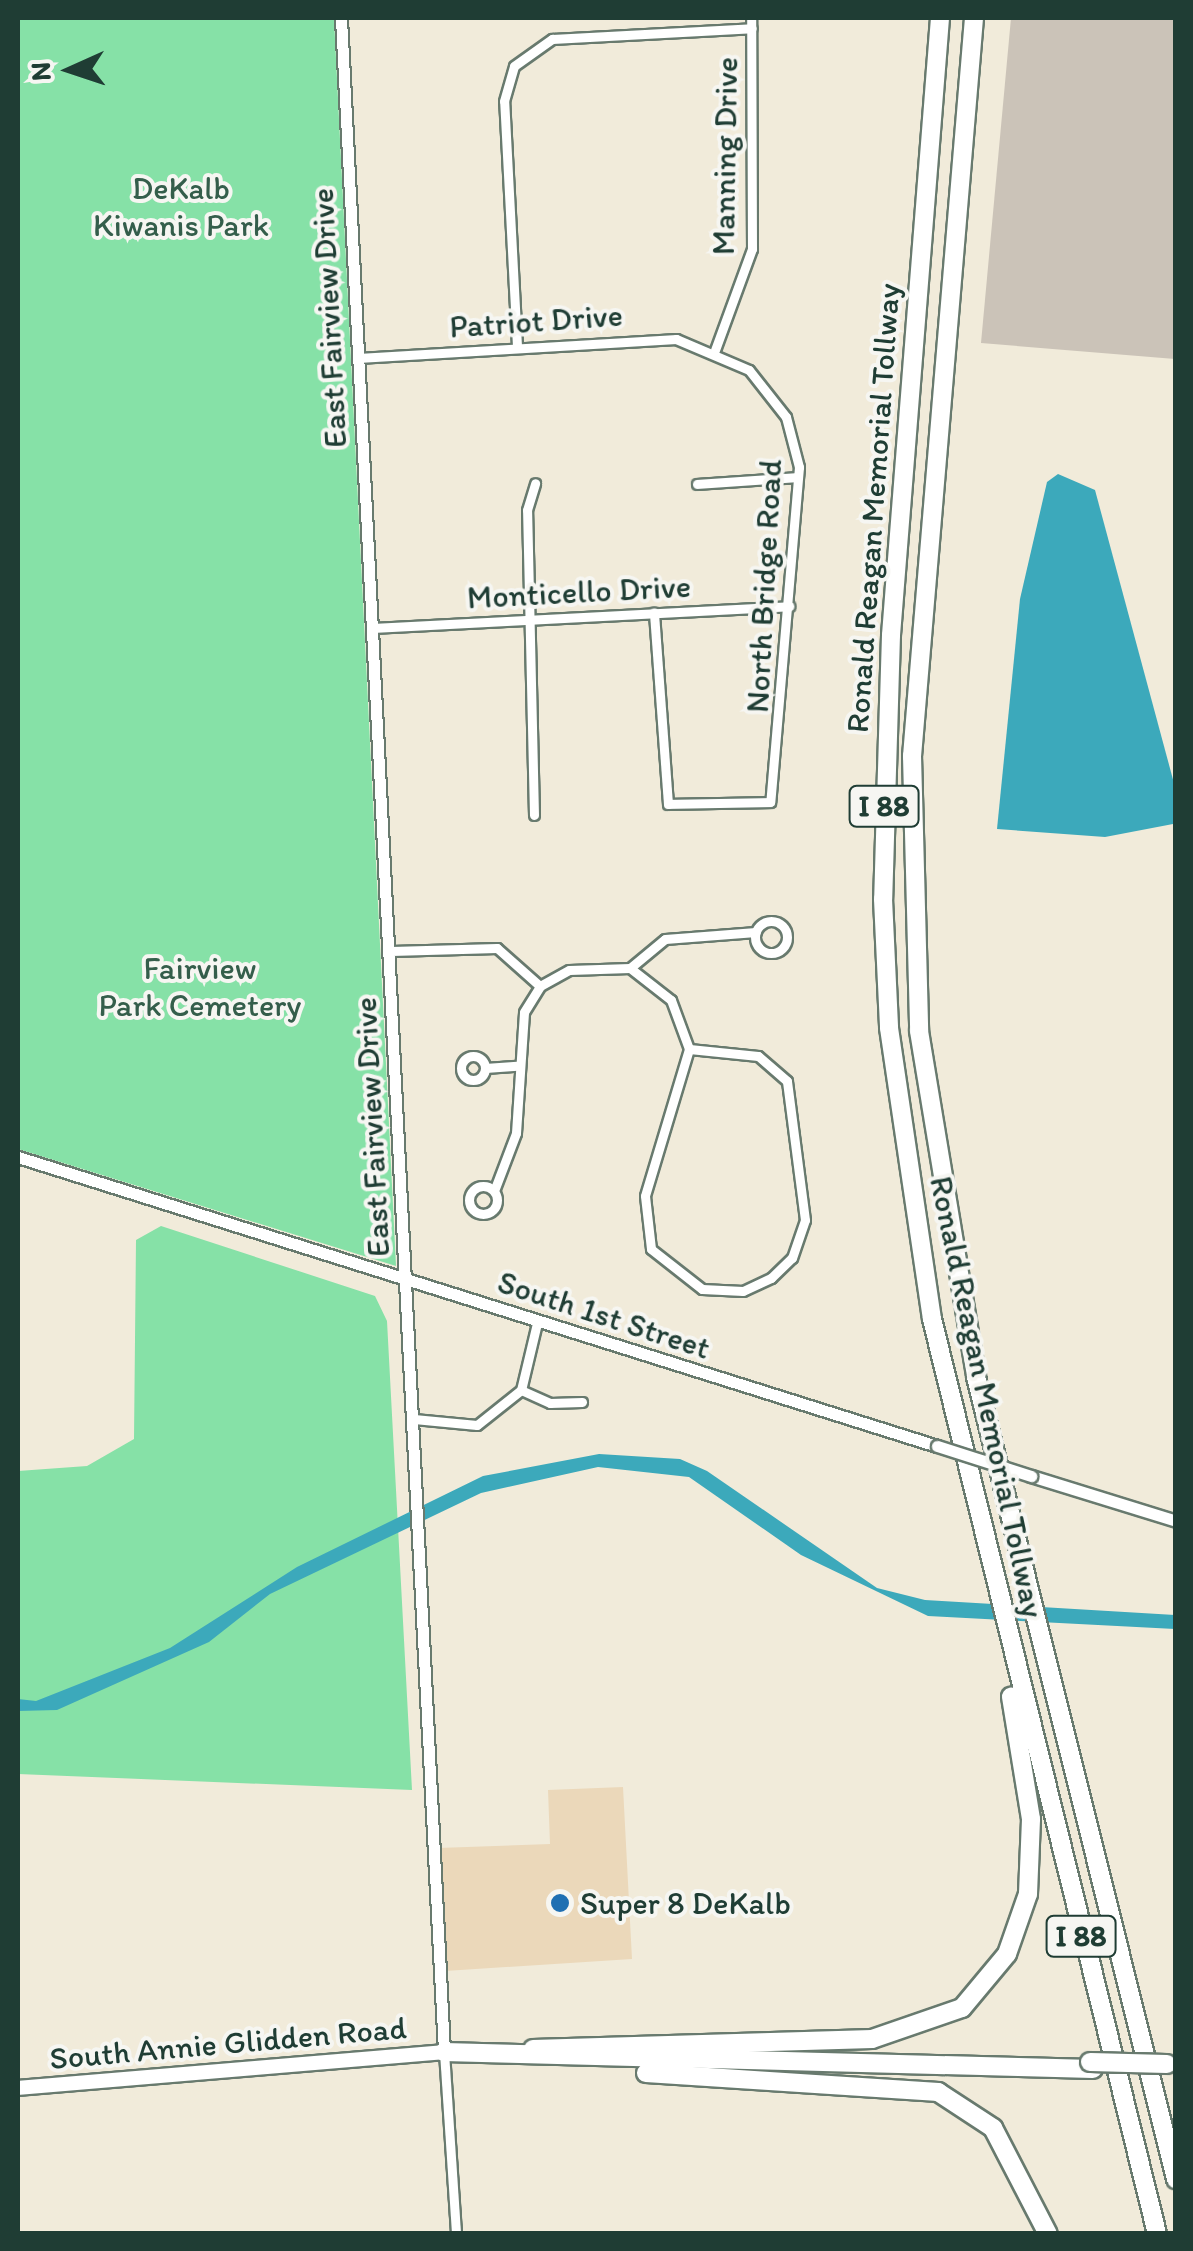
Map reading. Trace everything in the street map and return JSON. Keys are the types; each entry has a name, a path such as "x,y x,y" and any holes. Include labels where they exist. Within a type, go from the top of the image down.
{"highway":[{"name":"Ronald Reagan Memorial Tollway","path":"940,18 890,635 882,899 919,1242 1005,1639 1157,2234"},
{"name":"Ronald Reagan Memorial Tollway","path":"974,18 912,756 912,902 940,1203 1176,2179"},
{"path":"538,2054 872,2038 962,2008 1007,1954 1030,1880 1031,1818 1005,1639"},
{"path":"444,2052 1171,2067"},
{"path":"538,2054 938,2092 993,2128 1048,2234"},
{"path":"1153,2088 1176,2138"}],"main road":[{"name":"South Annie Glidden Road","path":"18,2088 444,2052"}],"street":[{"name":"East Fairview Drive","path":"341,18 456,2234"},
{"path":"517,346 504,100 522,55 552,38 752,22"},
{"name":"Manning Drive","path":"715,350 750,265 752,22"},
{"name":"Patriot Drive","path":"358,358 657,339 715,350"},
{"name":"North Bridge Road","path":"654,614 668,804 711,808 775,798 798,477 775,398 715,350"},
{"path":"698,484 798,477"},
{"path":"534,814 527,510 535,483"},
{"name":"Monticello Drive","path":"372,628 789,606"},
{"path":"630,968 665,939 756,932"},
{"path":"391,950 497,948 540,986"},
{"path":"494,1191 516,1133 520,1024 540,986 582,966 630,968 671,1000 689,1049 642,1218 656,1258 685,1282 721,1292 760,1284 792,1258 804,1220 782,1072 758,1056 689,1049"},
{"path":"485,1068 517,1066"},
{"name":"South 1st Street","path":"18,1157 1176,1522"},
{"path":"414,1419 477,1425 521,1390 537,1323"},
{"path":"521,1390 550,1404 582,1402"}],"shaded area":[{"path":"1011,18 1175,18 1175,359 981,343"},
{"path":"623,1787 632,1959 445,1971 438,1848 550,1844 548,1790"}],"green space":[{"path":"18,18 334,18 396,1266 18,1149"},
{"path":"161,1226 375,1296 387,1321 412,1790 18,1774 18,1471 87,1466 134,1439 136,1240"}],"water":[{"path":"1058,474 1095,490 1175,787 1173,824 1105,837 997,829 1020,599 1047,482"},
{"path":"599,1454 680,1459 707,1471 877,1588 925,1600 1175,1615 1175,1629 928,1616 801,1555 689,1477 598,1467 481,1493 270,1594 209,1642 57,1710 18,1711 18,1699 36,1701 170,1648 297,1567 483,1476"}],"place":[{"name":"Super 8 DeKalb","path":"560,1903"}],"park label":[{"name":"DeKalb Kiwanis Park","path":"181,208"},
{"name":"Fairview Park Cemetery","path":"200,988"}]}
